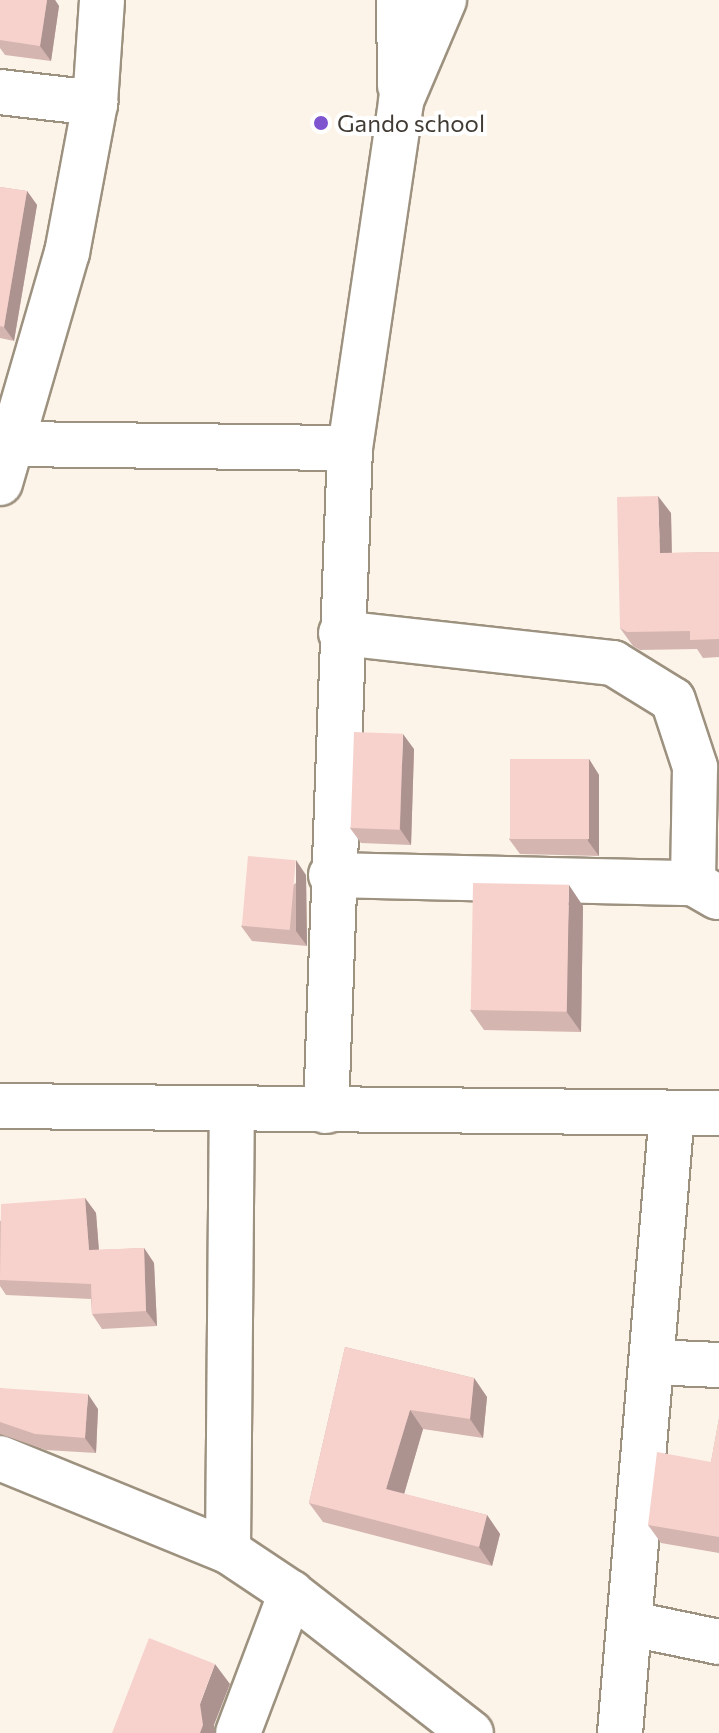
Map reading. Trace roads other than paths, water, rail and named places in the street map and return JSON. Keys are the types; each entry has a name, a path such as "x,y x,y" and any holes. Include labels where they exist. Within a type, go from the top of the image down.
{"street":[{"path":"102,0 95,103 67,253 7,464 350,448"},
{"path":"326,1111 331,875 350,448 401,101 399,0"},
{"path":"401,101 444,0"},
{"path":"0,92 95,103"},
{"path":"331,875 706,890 695,767 673,700 613,663 341,633"},
{"path":"0,1106 232,1111 719,1113"},
{"path":"228,1551 232,1111"},
{"path":"620,1733 632,1624 672,1113"},
{"path":"652,1362 719,1365"},
{"path":"0,1458 228,1551 291,1593 471,1733"},
{"path":"238,1733 291,1593"},
{"path":"632,1624 719,1642"}],"place":[{"name":"Gando school","path":"321,123"}]}
